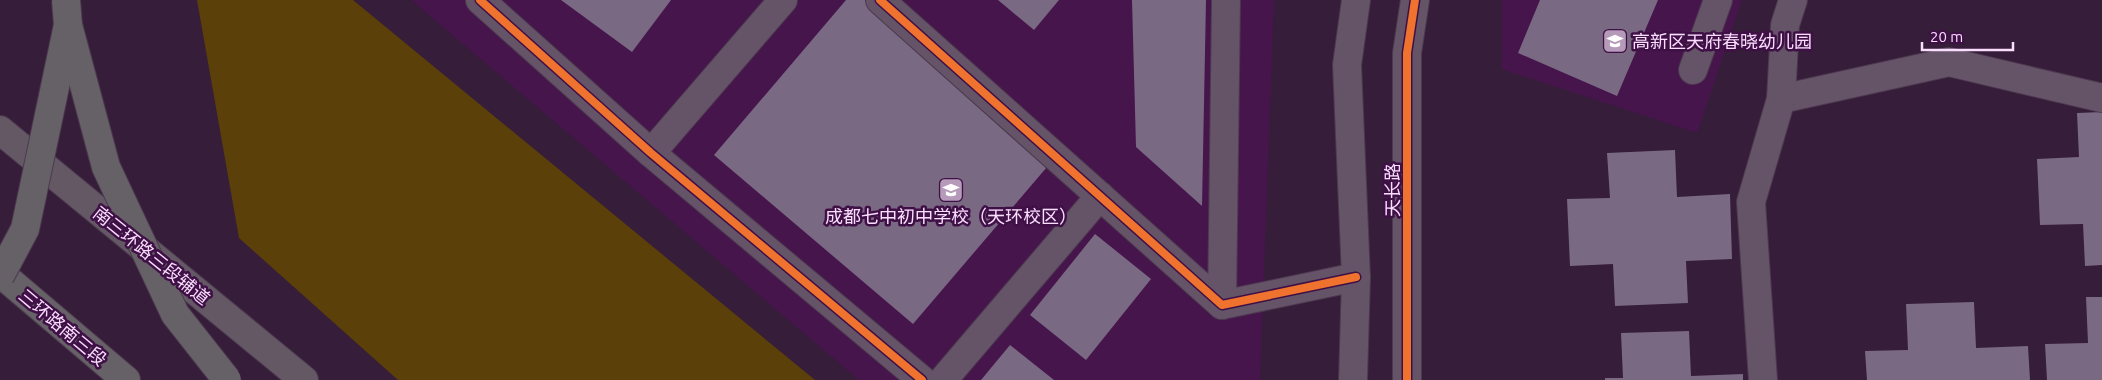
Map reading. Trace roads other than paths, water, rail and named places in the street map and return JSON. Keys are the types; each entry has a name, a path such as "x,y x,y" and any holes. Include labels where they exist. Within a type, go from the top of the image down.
{"highway":[{"path":"0,275 25,229 67,12"},
{"path":"67,12 106,167 175,314 228,380"},
{"name":"三环路南三段","path":"0,275 126,380"}],"main road":[{"name":"南三环路三段辅道","path":"0,130 304,380"}],"street":[{"path":"480,0 651,153 922,380"},
{"path":"651,153 783,0"},
{"path":"880,0 1222,305"},
{"path":"1222,305 1226,0"},
{"path":"1353,380 1356,277 1347,65 1356,0"},
{"name":"天长路","path":"1407,380 1407,53 1415,0"},
{"path":"1693,70 1718,0"},
{"path":"1763,380 1751,202 1781,99 1785,25 1793,0"},
{"path":"1781,99 1949,62 2102,98"},
{"path":"942,380 1100,196"},
{"path":"1222,305 1356,277"}],"place":[{"name":"高新区天府春晓幼儿园","path":"1615,41"},
{"name":"成都七中初中学校（天环校区）","path":"951,190"}]}
